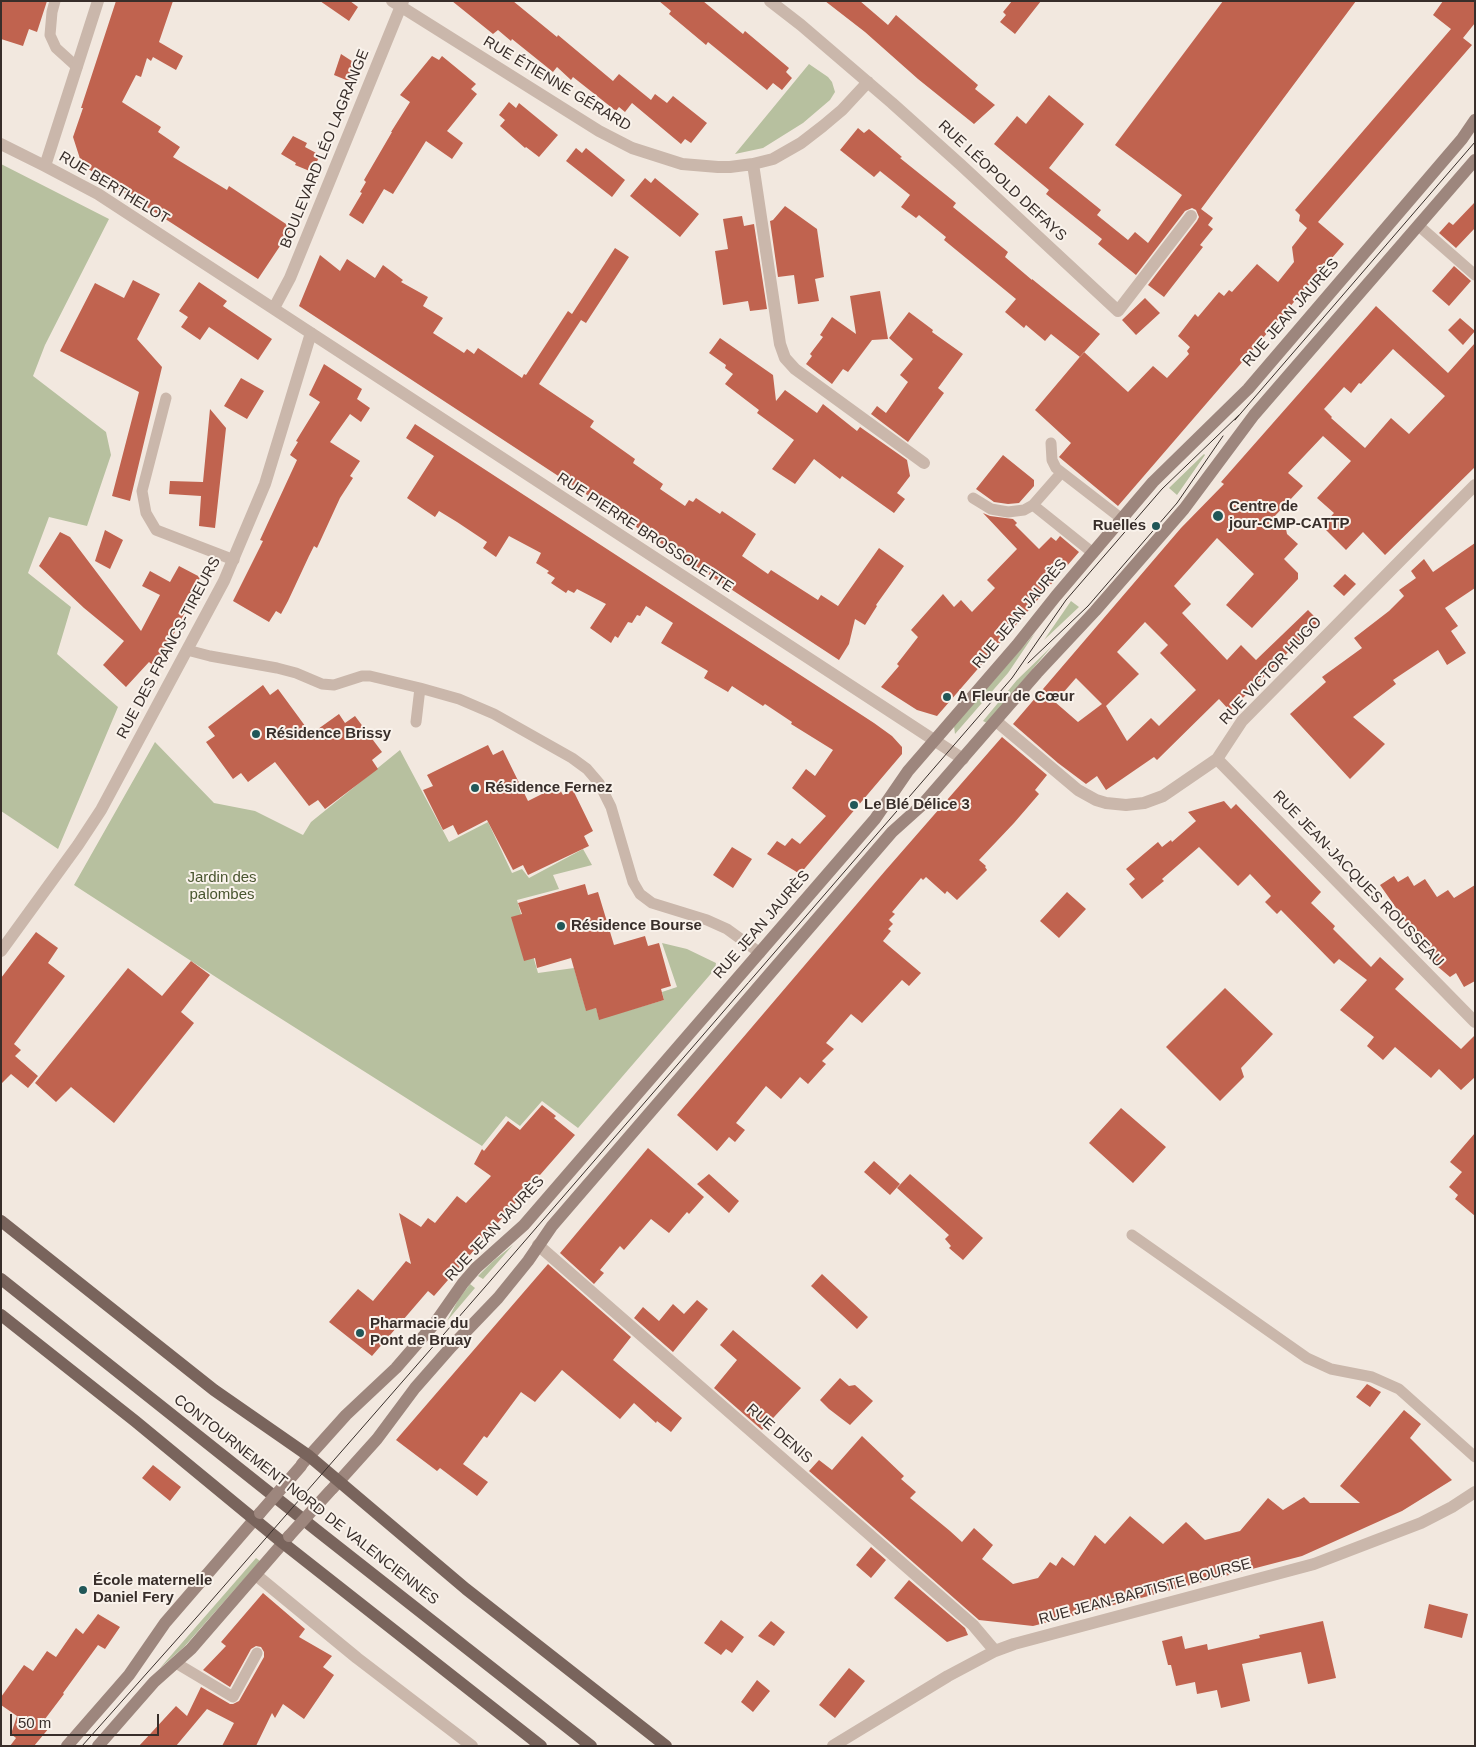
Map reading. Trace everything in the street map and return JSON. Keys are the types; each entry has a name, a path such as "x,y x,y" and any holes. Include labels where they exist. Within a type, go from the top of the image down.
{"main road":[{"name":"RUE JEAN JAURÈS","path":"67,1746 129,1675 165,1623 305,1461 346,1415 392,1372 442,1316 458,1290 476,1268 524,1225 880,813 902,778 933,740 1016,645 1153,482 1248,389 1462,139 1475,120"},
{"path":"98,1746 154,1682 190,1649 377,1439 433,1367 498,1298 521,1270 558,1218 886,839 922,805 1037,672 1095,611 1184,508 1254,415 1475,160"},
{"path":"1,1221 305,1461 334,1486 666,1746"},
{"name":"CONTOURNEMENT NORD DE VALENCIENNES","path":"1,1280 591,1746"},
{"path":"1,1315 258,1517 540,1746"}],"street":[{"name":"RUE BERTHELOT","path":"98,1 45,166 98,194 311,333"},
{"name":"RUE LÉOPOLD DEFAYS","path":"770,1 868,82 961,164 1118,311 1191,216"},
{"name":"RUE ÉTIENNE GÉRARD","path":"399,3 599,131 632,148 688,165 718,167 754,164 772,159 801,143 842,110 868,82"},
{"name":"BOULEVARD LÉO LAGRANGE","path":"274,308 290,278 399,3"},
{"path":"1,144 45,166"},
{"path":"754,164 780,344 785,358 795,369 924,464"},
{"name":"RUE DES FRANCS-TIREURS","path":"1,952 101,810 234,560 260,500 276,454 311,333"},
{"name":"RUE PIERRE BROSSOLETTE","path":"311,333 962,759"},
{"name":"RUE VICTOR HUGO","path":"996,721 1086,795 1106,804 1144,804 1154,800 1173,790 1217,759 1242,721 1475,485"},
{"name":"RUE JEAN-JACQUES ROUSSEAU","path":"1217,759 1475,1022"},
{"name":"RUE DENIS","path":"538,1245 973,1625 995,1651"},
{"name":"RUE JEAN-BAPTISTE BOURSE","path":"833,1746 930,1686 995,1651 1040,1636 1314,1564 1421,1522 1452,1507 1475,1492"},
{"path":"256,1575 352,1654 472,1746"}],"lane":[{"path":"55,1 50,35 56,48 77,67"},
{"path":"1419,226 1475,275"},
{"path":"166,398 142,491 146,513 156,530 234,560"},
{"path":"1051,443 1052,460 1056,468 1122,520"},
{"path":"973,498 991,508 1008,512 1024,510 1033,505 1061,473"},
{"path":"1033,505 1093,553"},
{"path":"187,650 277,668 322,684 334,685 362,676 370,676 459,699 494,714 572,758 587,769 599,783 611,807 633,882 640,894 659,906 699,917 722,926 734,932 760,953"},
{"path":"416,722 420,688"},
{"path":"1132,1235 1307,1358 1331,1370 1372,1377 1399,1389 1475,1457"},
{"path":"176,1663 232,1697 257,1653"}],"green space":[{"path":"809,64 832,82 835,92 830,100 803,123 763,148 735,154"},
{"path":"1,164 109,219 45,345 33,376 106,432 111,455 87,526 49,517 28,573 71,607 57,654 118,707 58,849 1,811"},
{"path":"1205,455 1177,495 1169,488"},
{"path":"1071,601 1079,607 1044,640"},
{"path":"1035,633 1008,673 955,734 954,726"},
{"path":"1052,646 987,723 983,721 1017,680"},
{"name":"Jardin des palombes","path":"155,742 214,803 255,811 303,835 311,822 400,750 449,842 488,822 512,873 522,869 529,878 583,849 592,865 553,875 559,889 517,900 538,973 574,968 586,1010 596,1008 599,1019 664,1000 662,992 677,987 662,943 687,949 716,963 715,969 578,1128 542,1101 520,1126 506,1116 482,1146 74,885"},
{"path":"513,1245 483,1279 478,1276 492,1262"},
{"path":"470,1284 475,1288 447,1321 458,1300"},
{"path":"256,1558 260,1561 184,1647 160,1668"}],"building":[{"path":"1,1 47,1 37,32 29,29 23,46 1,39"},
{"path":"116,1 173,1 159,42 183,56 176,70 153,57 151,61 147,58 141,77 136,75 122,102 161,127 158,132 180,147 173,157 227,190 229,186 292,228 258,279 82,165 73,137"},
{"path":"320,1 350,1 358,7 349,21"},
{"path":"452,1 513,1 557,37 558,35 613,81 619,74 651,100 655,94 667,103 673,96 707,123 691,143 685,139 681,144 632,103 625,112 619,107 616,111 573,77 571,80 557,67 553,72 498,30 493,34"},
{"path":"659,1 703,1 743,34 745,31 789,68 786,72 792,78 782,90 773,83 767,90 708,42 706,45 669,14 671,11"},
{"path":"825,1 860,1 888,25 896,15 978,85 975,89 995,105 974,124 918,79 865,32"},
{"path":"1012,1 1041,1 1015,34 1000,22 1006,15 1003,12"},
{"path":"1223,1 1356,1 1201,209 1213,218 1208,225 1213,229 1200,245 1203,247 1164,297 1148,285 1197,221 1199,217 1196,210 1192,208 1185,211 1136,275 1098,244 1102,239 1046,194 1049,190 994,144 1017,116 1026,124 1049,95 1084,124 1049,168 1101,210 1097,215 1128,240 1135,232 1148,243 1182,195 1115,145"},
{"path":"1443,1 1475,1 1475,23 1463,38 1472,45 1318,222 1344,244 1118,506 1059,457 1071,443 1035,410 1084,352 1128,392 1153,366 1167,378 1189,354 1187,351 1190,347 1178,336 1195,314 1198,317 1219,292 1224,296 1229,290 1232,292 1257,264 1278,282 1294,262 1292,247 1307,228 1299,221 1300,215 1295,210 1451,29 1433,15"},
{"path":"341,54 358,65 351,82 334,75"},
{"path":"432,56 439,60 442,56 476,84 471,89 477,94 447,131 463,143 452,159 426,141 393,194 384,189 363,224 349,215 362,193 360,192 366,182 364,180 410,102 400,95"},
{"path":"509,102 516,108 519,103 558,135 539,157 525,148 500,126 505,120 499,115"},
{"path":"858,128 864,133 869,129 902,157 900,158 956,203 953,207 1008,252 1005,257 1100,334 1080,357 1051,334 1045,341 1026,325 1024,328 1005,312 1016,299 944,240 946,237 919,215 916,218 901,207 910,195 880,171 874,177 840,150"},
{"path":"293,136 307,143 305,147 320,155 312,172 295,165 296,163 281,154"},
{"path":"576,148 582,153 586,148 625,180 612,197 566,161"},
{"path":"645,178 651,183 655,178 699,214 680,237 630,196"},
{"path":"1475,202 1475,228 1456,248 1439,233 1449,222 1453,225"},
{"path":"785,206 817,229 824,277 815,279 819,301 798,304 794,275 778,277 770,221"},
{"path":"742,216 744,226 754,224 767,309 750,311 748,301 723,305 715,251 728,249 723,219"},
{"path":"615,248 629,257 586,323 581,320 539,384 594,421 590,427 635,459 633,463 663,484 660,489 685,506 689,500 693,502 696,498 720,514 722,511 756,534 742,556 768,574 771,570 818,600 821,595 838,606 879,548 904,566 876,605 865,625 855,619 849,644 839,660 299,306 320,255 340,271 347,259 375,278 383,265 403,280 401,282 428,297 423,306 443,318 433,333 464,353 467,349 474,354 478,348 522,378 524,374 526,375 568,311 572,314"},
{"path":"1454,266 1471,281 1449,306 1432,291"},
{"path":"133,280 160,294 137,339 162,367 130,501 112,496 139,392 60,351 95,283 124,298"},
{"path":"199,282 227,301 223,306 272,339 258,360 209,327 200,340 181,327 188,317 179,311"},
{"path":"880,291 888,339 872,340 848,372 843,369 832,384 806,364 812,356 810,354 823,337 820,335 832,317 856,334 850,296"},
{"path":"1145,298 1160,313 1136,335 1122,320"},
{"path":"1376,306 1448,373 1475,343 1475,467 1385,555 1363,532 1346,550 1322,526 1334,513 1317,498 1351,461 1323,436 1288,473 1303,486 1273,518 1286,529 1287,534 1298,544 1284,559 1298,573 1298,579 1252,628 1226,605 1254,574 1217,538 1174,586 1191,604 1182,613 1227,660 1241,645 1256,660 1308,610 1319,621 1230,711 1219,699 1157,760 1154,757 1106,790 1097,776 1086,784 1058,763 1013,724 1181,528 1224,484 1221,482","holes":["1393,349 1445,396 1409,434 1391,418 1365,448 1331,418 1324,409 1344,387 1351,393","1145,622 1168,645 1160,653 1196,690 1159,726 1151,718 1127,741 1106,706 1139,674 1117,652","1076,678 1102,704 1078,722 1055,702"]},
{"path":"909,312 933,330 932,332 963,354 938,388 944,393 908,442 871,414 877,406 886,413 908,382 900,375 913,359 889,338"},
{"path":"1460,318 1475,331 1463,345 1448,330"},
{"path":"720,338 773,375 776,401 785,390 817,413 823,404 857,431 860,427 907,460 910,476 897,493 905,499 894,513 842,476 840,479 814,459 795,484 772,469 794,440 757,413 759,410 725,384 733,374 725,368 726,365 709,353"},
{"path":"324,364 362,389 357,399 370,408 361,422 350,414 330,442 360,461 350,476 353,478 340,498 317,548 314,546 281,614 276,611 269,622 233,601 263,541 260,540 297,460 290,455 298,442 296,441 320,402 309,395"},
{"path":"241,378 264,391 247,419 224,406"},
{"path":"210,409 226,428 215,528 199,526 201,496 169,494 170,481 203,482"},
{"path":"415,424 874,723 892,736 902,747 902,754 800,874 767,854 777,841 785,846 792,838 800,844 826,816 792,788 806,769 815,776 833,750 791,724 792,722 765,704 763,706 732,686 728,692 704,678 708,671 661,643 673,623 646,606 640,616 637,615 632,623 628,622 618,638 615,636 611,643 590,628 606,604 577,589 574,593 568,590 566,593 551,583 555,578 547,573 549,571 536,563 541,553 509,536 496,557 483,548 487,542 457,522 439,511 435,517 407,498 434,456 406,438"},
{"path":"1003,455 1034,480 1034,486 1019,503 994,502 976,489"},
{"path":"983,513 990,516 1013,519 1017,523 1015,525 1039,549 1051,537 1056,541 1060,536 1079,552 937,716 917,710 881,687 899,666 897,664 918,637 911,630 943,594 954,607 961,600 972,612 995,588 987,580 1017,549"},
{"path":"105,530 123,540 110,569 95,561"},
{"path":"60,532 70,537 141,631 160,595 142,586 150,571 170,582 179,566 200,577 191,601 156,668 149,662 126,687 103,665 124,641 84,608 39,566"},
{"path":"1475,543 1475,588 1445,608 1458,626 1451,631 1466,653 1447,665 1438,650 1393,680 1396,684 1353,717 1385,744 1350,779 1290,714 1326,682 1322,677 1362,648 1354,638 1389,611 1404,596 1399,590 1416,578 1411,571 1424,559 1433,572"},
{"path":"1345,574 1356,584 1344,596 1333,586"},
{"path":"263,685 270,695 278,689 311,734 339,714 345,723 355,716 382,752 372,760 378,769 325,809 318,800 309,806 275,762 248,782 241,773 233,779 206,742 215,736 208,727"},
{"path":"1002,737 1047,775 1035,790 1039,794 979,860 986,866 987,870 957,900 947,891 945,894 926,877 923,880 921,878 892,912 895,914 889,920 893,924 888,929 891,931 883,941 921,973 909,986 902,980 862,1023 851,1014 826,1043 834,1049 822,1061 826,1064 808,1084 800,1077 781,1099 766,1086 736,1123 745,1130 735,1142 729,1137 717,1151 677,1115"},
{"path":"488,745 493,755 503,750 528,801 558,786 563,795 573,790 593,831 584,836 589,846 528,875 523,865 513,870 487,820 458,835 453,825 443,830 423,790 433,786 427,775"},
{"path":"1224,801 1231,809 1236,804 1321,892 1311,903 1335,926 1333,929 1371,967 1380,957 1404,979 1395,989 1461,1049 1475,1035 1475,1077 1461,1090 1439,1069 1431,1078 1395,1047 1383,1060 1367,1046 1374,1037 1340,1010 1367,980 1339,959 1334,964 1281,910 1277,914 1265,902 1271,896 1250,874 1238,886 1199,847 1162,879 1164,881 1142,899 1129,884 1135,879 1126,869 1158,842 1162,847 1171,840 1172,842 1196,821 1188,812"},
{"path":"732,847 752,859 733,888 713,875"},
{"path":"1394,876 1398,882 1408,876 1414,886 1425,879 1437,897 1448,890 1454,898 1475,885 1475,981 1464,987 1456,973 1450,977 1437,966 1380,885"},
{"path":"585,884 588,895 598,892 614,945 645,936 648,946 659,943 671,986 661,989 664,1000 599,1020 596,1008 586,1011 571,958 537,968 535,958 524,961 511,917 522,914 518,903"},
{"path":"1067,892 1086,909 1059,938 1040,921"},
{"path":"36,932 58,948 48,963 65,976 14,1044 21,1050 15,1056 38,1076 28,1088 11,1074 1,1084 1,978"},
{"path":"191,961 210,975 181,1012 194,1023 114,1123 71,1087 56,1102 35,1083 128,968 162,996"},
{"path":"1225,988 1273,1034 1241,1068 1244,1077 1220,1101 1166,1047"},
{"path":"542,1105 556,1116 554,1118 575,1135 434,1296 428,1291 372,1356 329,1322 358,1289 373,1301 406,1261 411,1264 399,1213 421,1227 428,1218 435,1223 457,1196 466,1203 491,1176 474,1164 482,1149 484,1151 508,1121 520,1130"},
{"path":"1121,1108 1166,1147 1133,1183 1089,1143"},
{"path":"1475,1133 1475,1216 1455,1199 1458,1195 1449,1187 1462,1172 1450,1162"},
{"path":"648,1148 704,1197 689,1214 687,1212 669,1233 651,1219 624,1250 620,1246 600,1270 604,1273 594,1284 560,1253"},
{"path":"874,1161 900,1184 890,1195 864,1172"},
{"path":"709,1174 739,1201 729,1213 697,1184"},
{"path":"910,1174 983,1238 963,1260 949,1248 951,1246 945,1239 949,1235 897,1188"},
{"path":"548,1264 631,1337 613,1360 682,1418 671,1432 657,1421 656,1423 634,1403 620,1419 562,1370 535,1402 521,1392 487,1438 484,1436 463,1464 488,1482 477,1496 440,1468 437,1471 396,1440"},
{"path":"822,1274 868,1317 857,1329 811,1286"},
{"path":"697,1300 708,1309 673,1352 634,1318 643,1307 659,1321 673,1304 684,1314"},
{"path":"733,1330 801,1388 762,1430 714,1388 737,1360 720,1345"},
{"path":"840,1378 849,1386 855,1385 873,1401 850,1425 820,1400"},
{"path":"1367,1384 1381,1392 1370,1407 1356,1397"},
{"path":"1404,1410 1421,1424 1410,1438 1452,1480 1402,1511 1302,1556 1033,1626 979,1620 809,1471 819,1460 832,1470 862,1436 904,1476 901,1479 916,1492 910,1498 962,1542 974,1528 993,1545 982,1559 1013,1584 1038,1578 1050,1562 1056,1566 1062,1557 1074,1566 1095,1535 1105,1544 1130,1516 1163,1544 1186,1522 1205,1540 1240,1531 1268,1498 1283,1510 1304,1497 1310,1503 1360,1503 1340,1486"},
{"path":"153,1465 181,1487 170,1501 142,1478"},
{"path":"871,1547 886,1560 871,1578 856,1565"},
{"path":"909,1580 965,1628 968,1635 947,1642 894,1598"},
{"path":"263,1593 305,1629 299,1637 332,1656 323,1667 334,1675 304,1719 283,1704 275,1718 272,1713 256,1746 222,1746 234,1723 207,1709 176,1746 139,1746 176,1706 187,1716 201,1687 230,1704 239,1701 264,1657 261,1647 256,1646 251,1649 230,1687 203,1670 226,1646 221,1642"},
{"path":"1429,1604 1468,1614 1462,1638 1424,1628"},
{"path":"98,1614 120,1627 105,1649 98,1645 63,1693 42,1723 49,1728 34,1746 10,1746 16,1738 11,1734 17,1716 1,1705 1,1697 24,1665 33,1671 47,1651 56,1657 76,1628 83,1634"},
{"path":"721,1620 744,1637 732,1653 726,1649 721,1655 704,1643"},
{"path":"771,1621 785,1632 774,1646 758,1636"},
{"path":"1323,1621 1336,1678 1308,1684 1301,1652 1242,1664 1250,1701 1221,1708 1217,1690 1197,1694 1195,1682 1176,1686 1162,1641 1182,1636 1185,1649 1207,1644 1208,1650 1260,1638 1259,1635"},
{"path":"849,1668 865,1681 835,1718 819,1705"},
{"path":"757,1680 770,1691 753,1712 741,1702"}],"tram line":[{"path":"1235,420 1475,142"},
{"path":"82,1746 485,1287 1012,678 1066,600 1162,489 1239,415"},
{"path":"1028,663 1088,606 1177,503 1223,436"}],"place":[{"name":"Centre de jour-CMP-CATTP","path":"1218,516"},
{"name":"Ruelles","path":"1156,526"},
{"name":"A Fleur de Cœur","path":"947,697"},
{"name":"Résidence Brissy","path":"256,734"},
{"name":"Résidence Fernez","path":"475,788"},
{"name":"Le Blé Délice 3","path":"854,805"},
{"name":"Résidence Bourse","path":"561,926"},
{"name":"Pharmacie du Pont de Bruay","path":"360,1333"},
{"name":"École maternelle Daniel Fery","path":"83,1590"}]}
